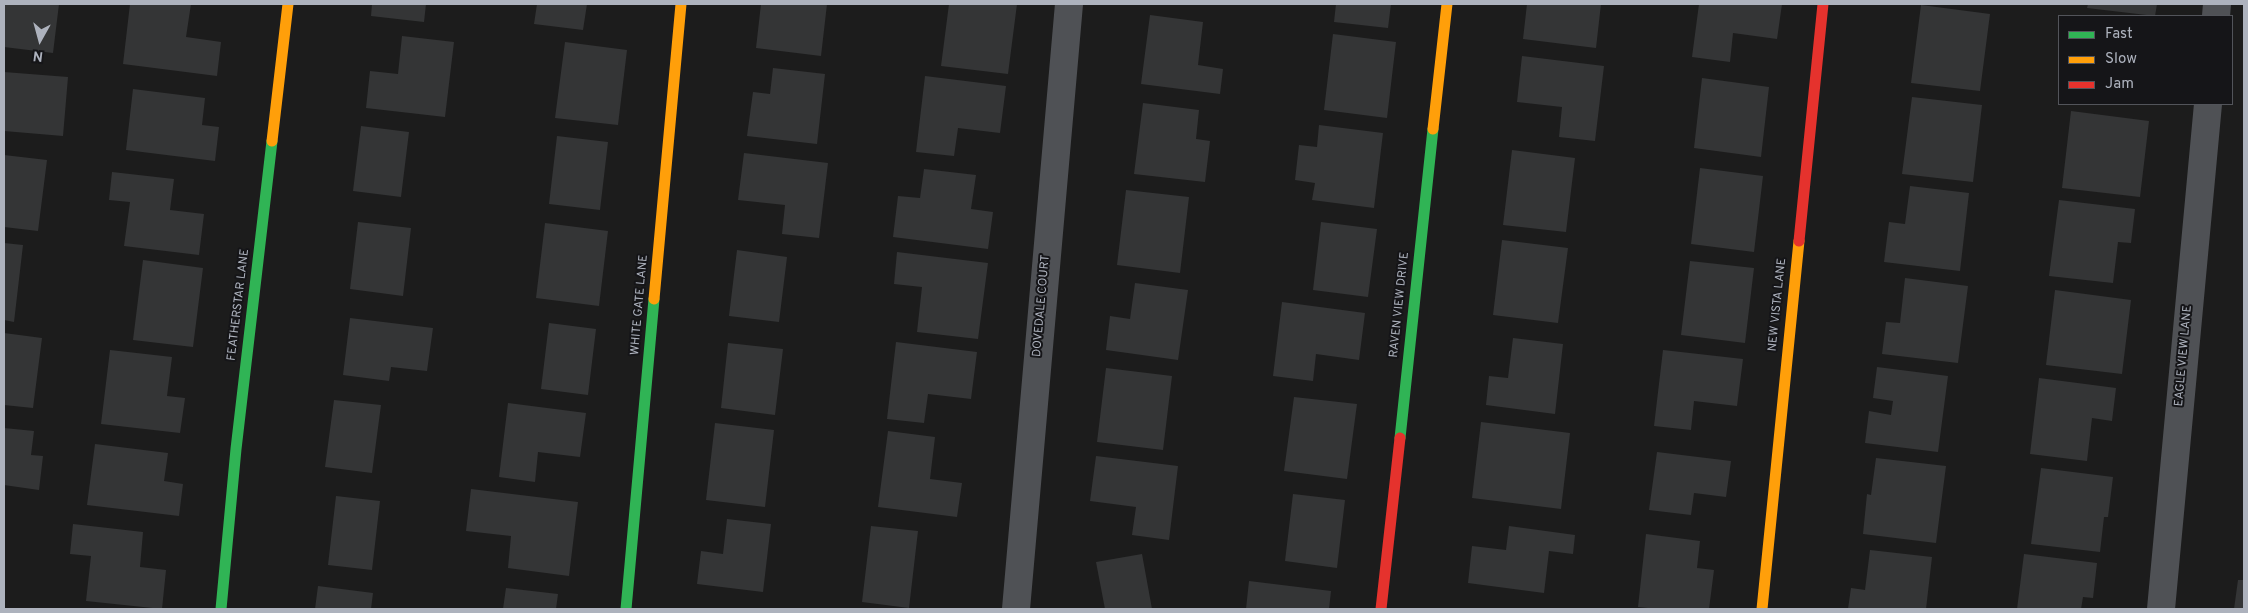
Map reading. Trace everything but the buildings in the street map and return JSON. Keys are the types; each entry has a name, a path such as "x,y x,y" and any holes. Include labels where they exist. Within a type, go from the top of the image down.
{"street":[{"name":"FEATHERSTAR LANE","path":"221,609 236,449 288,4"},
{"name":"WHITE GATE LANE","path":"626,609 681,4"},
{"name":"DOVEDALE COURT","path":"1016,609 1068,4"},
{"name":"RAVEN VIEW DRIVE","path":"1381,609 1447,4"},
{"name":"NEW VISTA LANE","path":"1762,609 1823,4"},
{"name":"EAGLE VIEW LANE","path":"2161,609 2208,105"}],"traffic: fast":[{"path":"1400,438 1433,129"},
{"path":"221,609 236,449 272,141"},
{"path":"626,609 654,299"}],"traffic: slow":[{"path":"272,141 288,4"},
{"path":"654,299 681,4"},
{"path":"1433,129 1447,4"},
{"path":"1762,609 1799,241"}],"traffic: jam":[{"path":"1799,241 1823,4"},
{"path":"1381,609 1400,438"}]}
